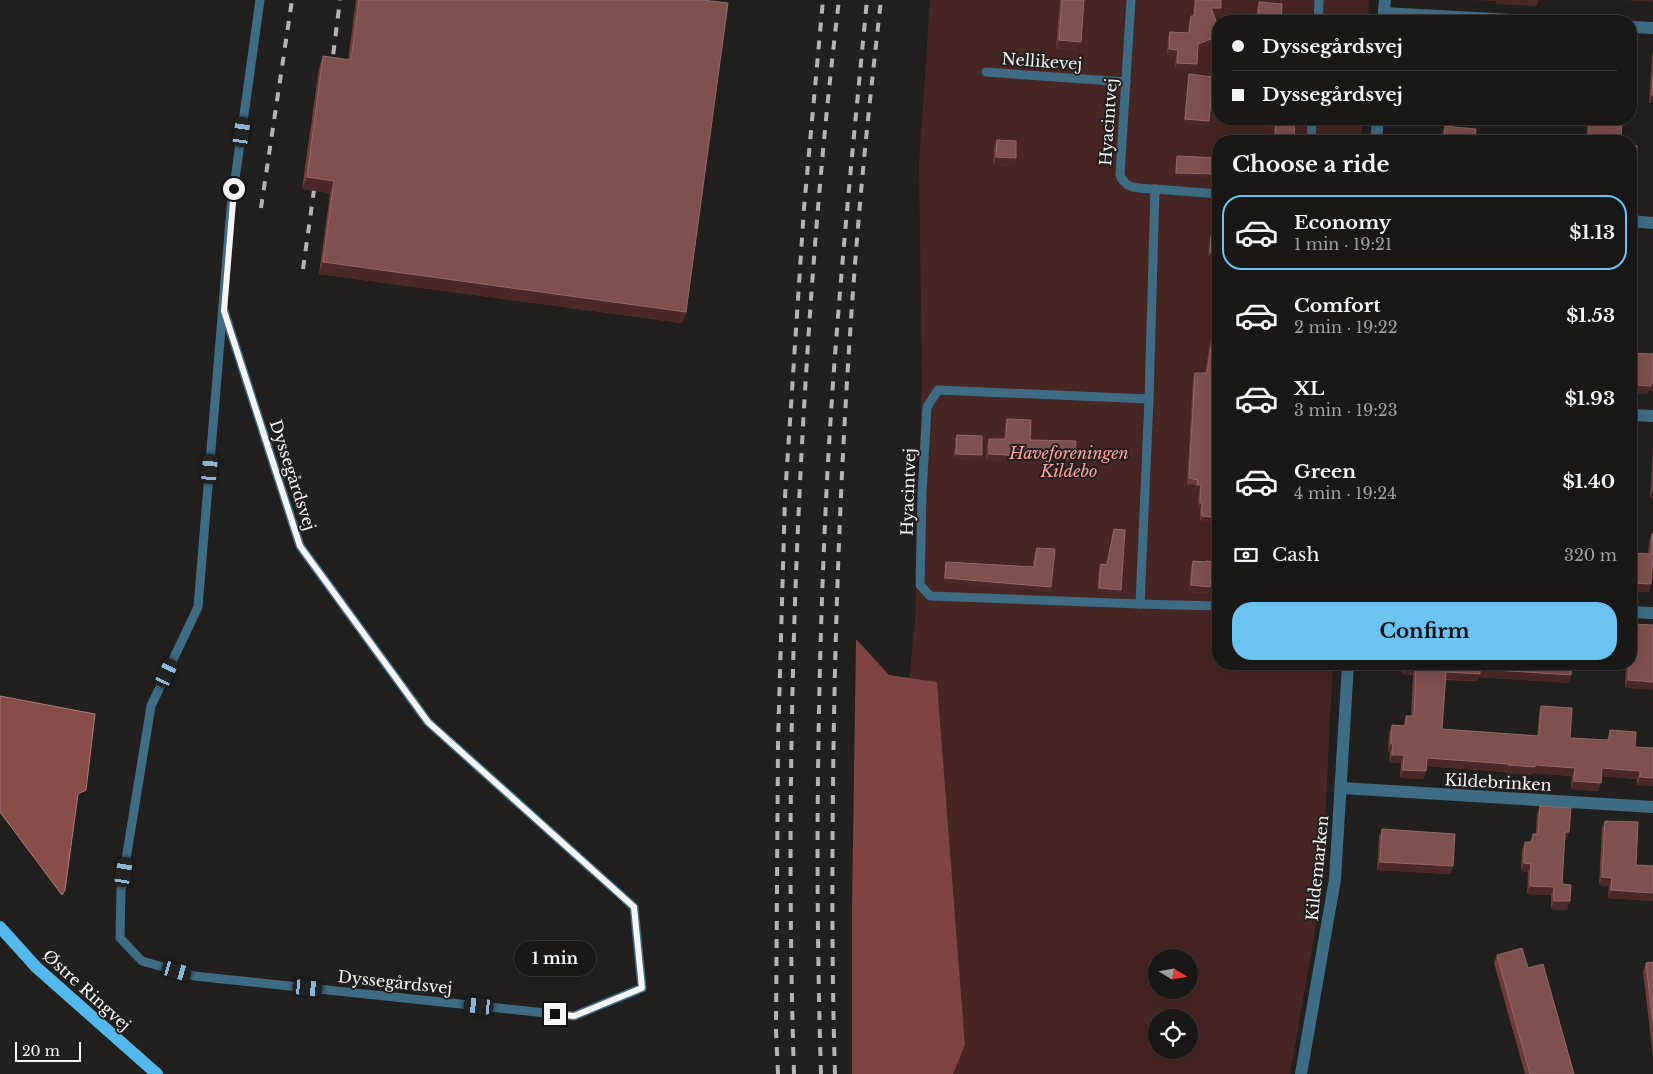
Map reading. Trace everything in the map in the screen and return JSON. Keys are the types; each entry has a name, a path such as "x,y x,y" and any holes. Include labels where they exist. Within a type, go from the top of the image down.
{"main road":[{"name":"Østre Ringvej","path":"0,927 36,967 156,1074"}],"street":[{"path":"1384,11 1442,15"},
{"path":"1637,27 1653,28"},
{"path":"1637,222 1653,223"},
{"path":"1637,415 1653,416"},
{"path":"1637,612 1653,613"},
{"name":"Kildemarken","path":"1301,1074 1336,879 1348,670"},
{"name":"Kildebrinken","path":"1342,788 1653,807"}],"lane":[{"name":"Dyssegårdsvej","path":"224,311 300,546 428,722 634,907 642,988 574,1016 194,976 142,961 120,938 121,890 151,706 198,607 224,311 231,208 260,0"},
{"name":"Hyacintvej","path":"1131,0 1120,174 1122,182 1129,186 1155,189"},
{"path":"1318,15 1319,0"},
{"name":"Nellikevej","path":"986,72 1126,82"},
{"path":"1140,604 1149,399 1155,189 1212,193"},
{"name":"Hyacintvej","path":"1149,399 938,390 927,407 922,493 920,585 930,596 1212,606"}],"green space":[{"name":"Haveforeningen Kildebo","path":"930,0 1369,0 1368,15 1212,15 1212,125 1362,125 1362,135 1212,135 1212,670 1333,670 1323,885 1290,1074 953,1074 965,1045 937,682 909,678 915,621 922,377 919,165"}],"shaded area":[{"path":"856,639 889,675 937,682 965,1045 953,1074 852,1074 852,910"},
{"path":"0,696 95,714 86,790 78,794 65,890 62,895 0,812"}],"building":[{"path":"359,0 702,0 728,3 686,312 323,262 334,181 307,177 323,56 351,60"},
{"path":"1062,0 1084,0 1081,42 1059,40"},
{"path":"1196,0 1221,0 1221,8 1211,8 1214,15 1212,15 1212,39 1198,44 1197,64 1177,63 1178,50 1169,49 1170,32 1189,33 1191,16 1194,16"},
{"path":"1259,2 1282,4 1281,15 1258,15"},
{"path":"1189,74 1212,77 1209,121 1185,119"},
{"path":"1276,125 1295,125 1294,135 1275,135"},
{"path":"1589,125 1622,125 1621,135 1589,135"},
{"path":"1445,126 1476,129 1476,135 1444,135"},
{"path":"997,140 1016,141 1016,158 996,157"},
{"path":"1177,156 1212,158 1212,174 1176,173"},
{"path":"1211,235 1212,235 1212,253 1210,253"},
{"path":"1212,340 1212,517 1202,516 1202,503 1200,503 1201,485 1197,485 1198,480 1189,478 1195,373 1207,373"},
{"path":"1637,353 1653,354 1653,383 1651,383 1651,386 1637,385"},
{"path":"1007,419 1031,420 1030,440 1076,441 1075,459 989,454 989,439 1006,439"},
{"path":"957,435 982,436 982,455 956,454"},
{"path":"1114,529 1125,530 1121,590 1099,588 1101,564 1107,565"},
{"path":"1653,534 1651,584 1637,583 1637,553 1651,554"},
{"path":"1037,548 1055,549 1051,587 945,578 946,562 1034,567"},
{"path":"1193,561 1212,561 1210,587 1191,585"},
{"path":"1637,624 1653,625 1653,682 1628,680 1629,670 1637,670"},
{"path":"1416,670 1480,670 1480,674 1446,672 1442,729 1539,736 1541,706 1572,708 1570,738 1609,740 1610,730 1636,732 1635,747 1653,748 1653,778 1640,777 1640,771 1602,768 1601,783 1574,781 1575,768 1535,765 1535,767 1427,758 1426,771 1403,770 1404,755 1392,755 1392,725 1406,726 1406,716 1414,716"},
{"path":"1495,670 1571,670 1571,675"},
{"path":"1540,806 1571,808 1569,832 1565,832 1562,884 1571,885 1570,901 1554,901 1554,887 1530,886 1531,864 1524,863 1525,842 1532,842 1533,834 1538,834"},
{"path":"1605,821 1638,822 1636,865 1653,866 1653,893 1611,890 1612,878 1602,877"},
{"path":"1382,829 1455,834 1453,866 1380,862"},
{"path":"1522,948 1528,968 1543,964 1574,1074 1530,1074 1497,955"},
{"path":"1653,962 1653,1024 1646,963"}],"railway":[{"path":"261,208 292,0"},
{"path":"331,72 340,0"},
{"path":"778,1074 776,1030 778,743 785,497 804,208 823,0"},
{"path":"794,1074 791,750 799,507 806,373 818,213 827,106 839,0"},
{"path":"821,1074 818,788 826,501 838,313 867,0"},
{"path":"835,1074 832,931 833,788 841,501 848,358 859,215 881,0"},
{"path":"303,269 316,176"}],"route":[{"path":"234,189 224,311 300,546 428,722 634,907 642,988 574,1016 555,1014"}]}
